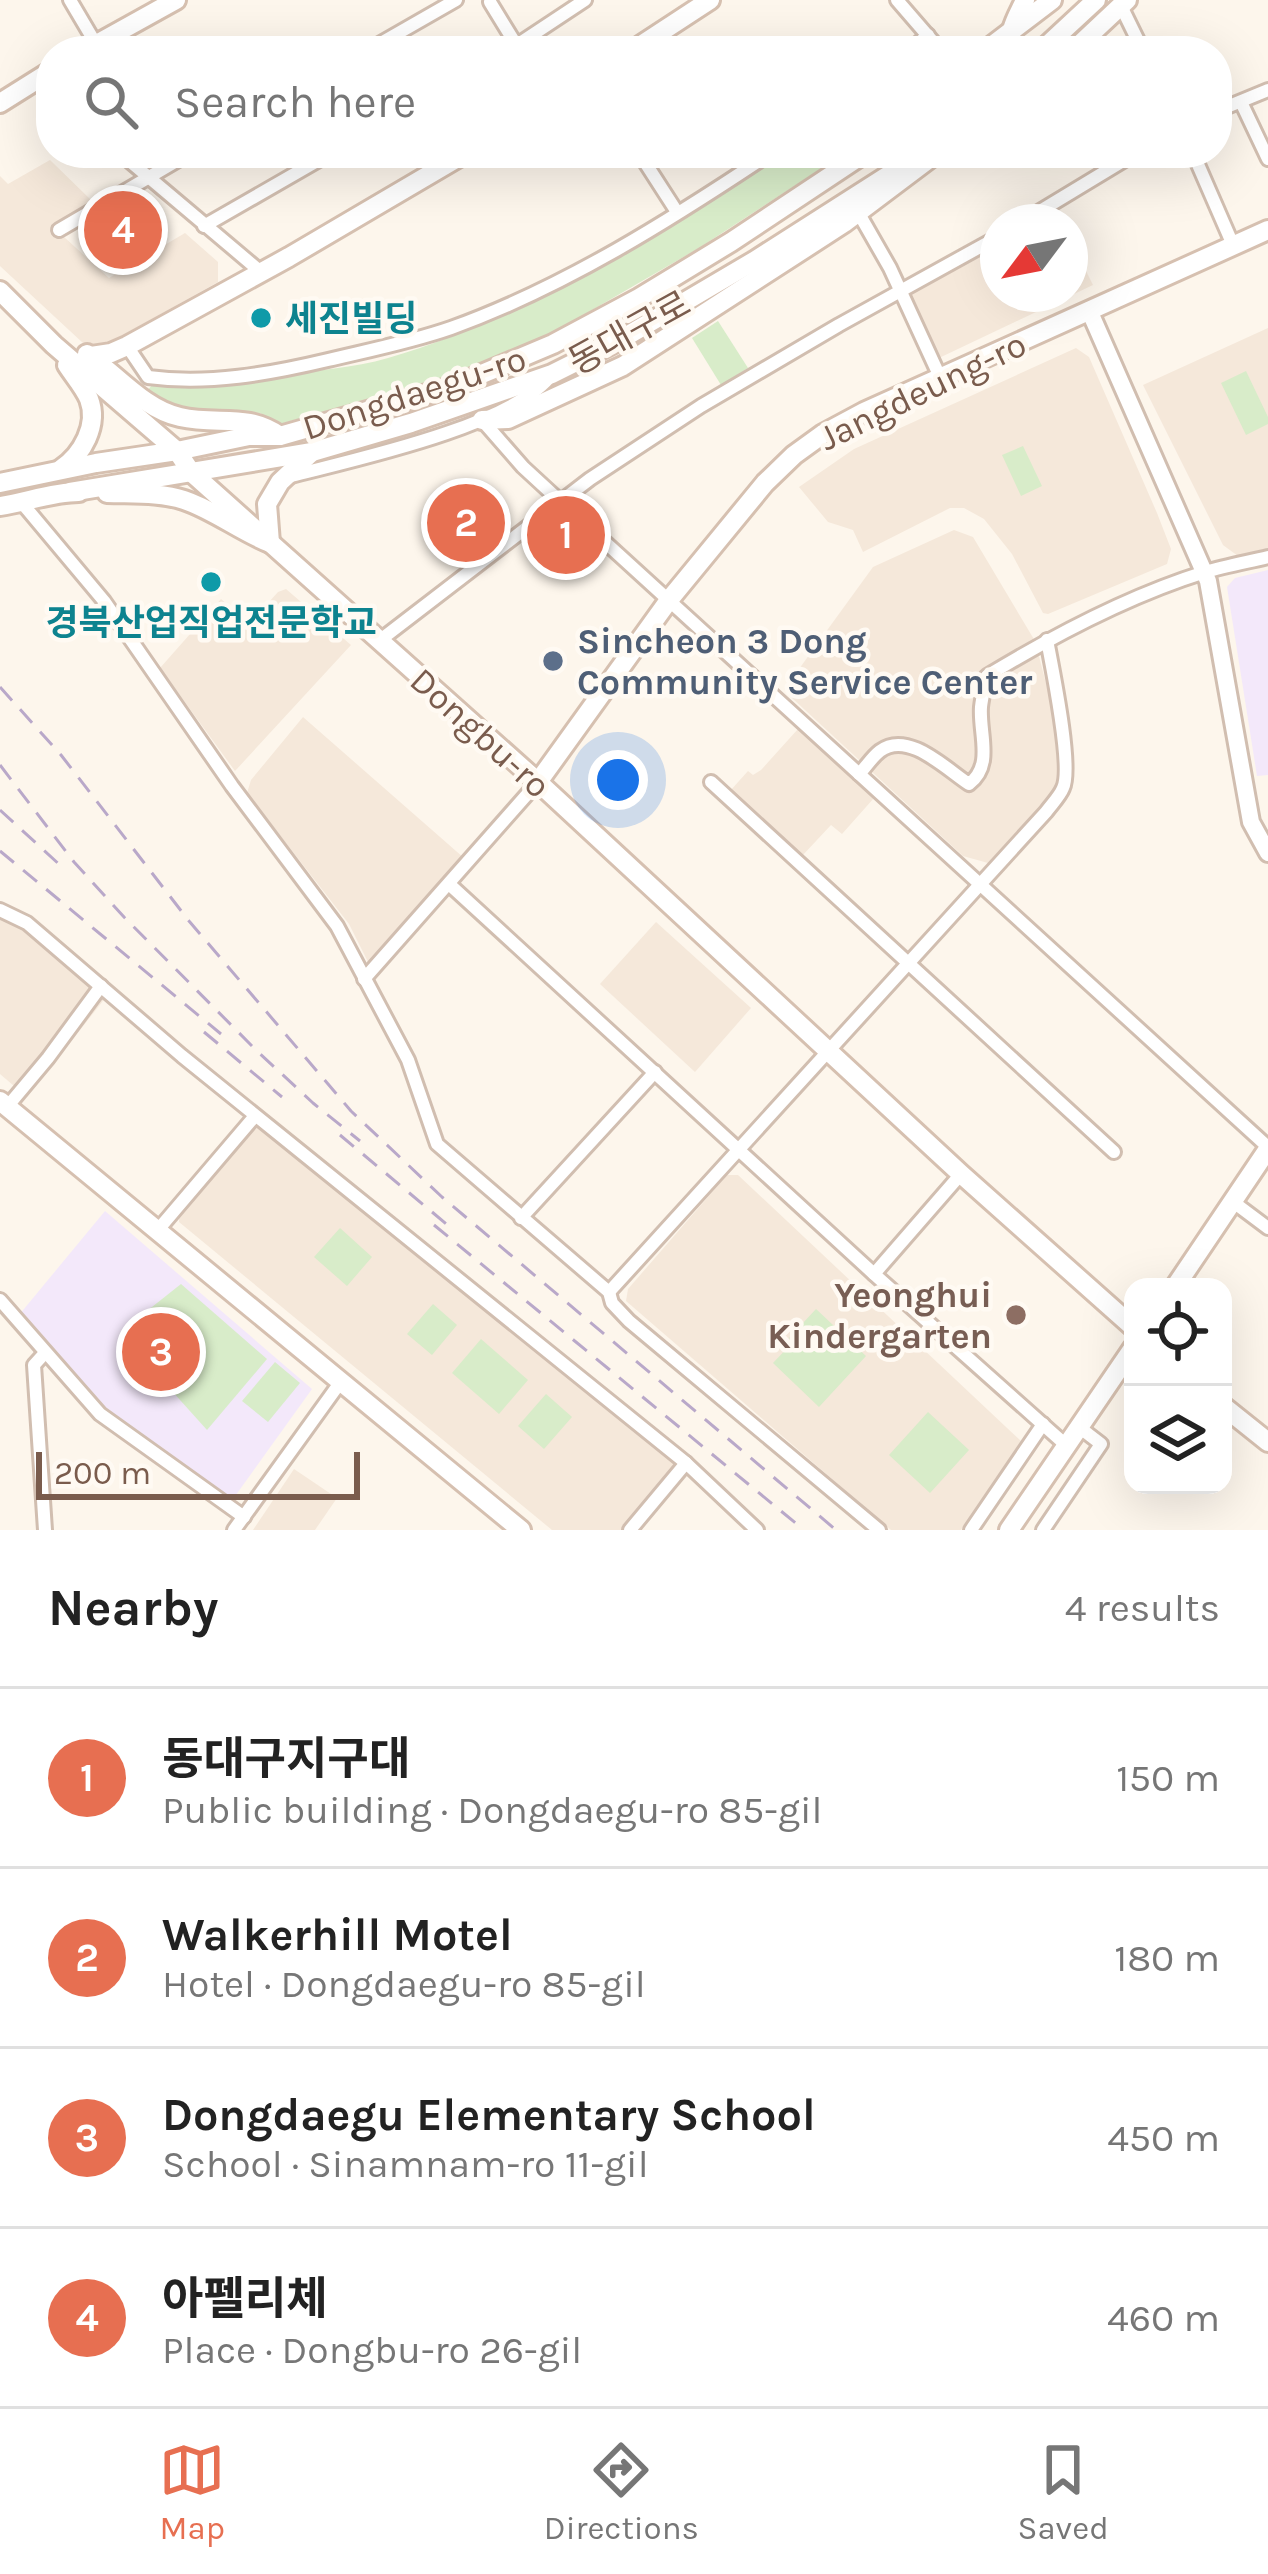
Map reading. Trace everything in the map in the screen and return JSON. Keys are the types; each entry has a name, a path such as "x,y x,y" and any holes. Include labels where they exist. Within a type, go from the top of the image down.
{"main road":[{"path":"112,36 176,0"},
{"path":"655,36 710,0"},
{"path":"1014,36 1025,0"},
{"path":"1017,36 1052,0"},
{"path":"1057,36 1096,0"},
{"path":"1086,36 1122,2"},
{"path":"0,103 36,84"},
{"path":"91,356 127,346 440,168"},
{"name":"Dongdaegu-ro","path":"0,483 249,436 280,436 451,387 553,344 639,298 842,168"},
{"name":"동대구로","path":"70,492 312,452 552,374 754,262 900,168"},
{"path":"482,420 508,419 623,366 917,168"},
{"name":"Jangdeung-ro","path":"538,782 669,600 765,483 794,455 865,412 1268,230"},
{"name":"Dongbu-ro","path":"0,291 54,345 177,451 191,472 538,782 1124,1319"},
{"path":"54,345 82,350 128,388 175,417 260,423 280,436"},
{"path":"54,345 89,398 93,417 82,447 57,472"},
{"path":"127,346 124,372 128,388"},
{"path":"0,506 70,492 177,497 270,543 267,505 276,487 312,452"},
{"path":"3,1104 521,1530"},
{"path":"1181,1278 1268,1148"},
{"path":"1009,1530 1124,1361"},
{"path":"1232,1413 1268,1442"}],"street":[{"path":"70,0 85,36"},
{"path":"393,36 456,0"},
{"path":"534,36 585,0"},
{"path":"897,0 928,35"},
{"path":"474,2 492,1 509,36"},
{"path":"1122,2 1137,36"},
{"path":"1232,105 1268,90"},
{"path":"1241,102 1268,159"},
{"path":"137,168 261,272"},
{"path":"59,230 165,168"},
{"path":"204,226 305,168"},
{"path":"649,168 677,212"},
{"path":"128,388 148,377 184,381 256,374 401,344 455,326 604,255 747,168"},
{"path":"1052,204 1111,168"},
{"path":"1200,168 1233,245"},
{"path":"858,212 940,377"},
{"path":"379,641 590,478 701,406 980,247"},
{"path":"1090,310 1205,572 1251,822 1268,853"},
{"path":"127,346 148,377"},
{"path":"284,478 482,420 537,391 552,374"},
{"path":"482,420 560,502 1268,1148"},
{"path":"22,503 104,601 232,786 337,926 408,1060 437,1144 609,1292 612,1303 629,1321 879,1530"},
{"path":"860,774 879,752 907,744 969,784 984,766 981,706 988,676 1047,640 1131,600 1205,572 1268,557"},
{"path":"609,1292 1046,812 1066,784 1047,640"},
{"path":"364,980 538,782"},
{"path":"711,782 1114,1152"},
{"path":"449,884 1066,1445"},
{"path":"0,910 27,923 146,1027 479,1293 686,1463 757,1530"},
{"path":"3,1104 48,1058 101,986"},
{"path":"521,1218 655,1072"},
{"path":"157,1231 255,1116"},
{"path":"874,1274 961,1174"},
{"path":"1232,1202 1268,1228"},
{"path":"0,1300 100,1414 244,1517"},
{"path":"44,1354 34,1365 45,1530"},
{"path":"234,1530 342,1380"},
{"path":"971,1530 1043,1424"},
{"path":"1043,1530 1101,1444 1079,1427"},
{"path":"630,1530 686,1463"}],"shaded area":[{"path":"36,168 58,168 92,201 52,226 109,278 185,233 218,262 218,282 107,344 95,348 83,343 0,266 0,176 8,184"},
{"path":"980,254 980,312 1036,312 939,358 910,303 912,294"},
{"path":"1268,328 1268,548 1238,556 1223,545 1143,385"},
{"path":"1076,348 1089,357 1157,513 1171,549 1167,564 1043,613 1012,554 984,519 964,508 950,508 863,552 853,530 828,522 799,487 854,449"},
{"path":"954,530 973,537 1035,641 1060,765 1059,782 988,863 963,856 792,698 791,680 873,567"},
{"path":"1268,570 1268,775 1257,776 1227,587 1235,578"},
{"path":"286,589 351,645 235,771 160,668 221,599 249,624"},
{"path":"303,717 464,858 369,964 349,924 247,793 251,780"},
{"path":"798,729 874,798 842,834 831,825 802,856 730,791 748,771 753,775 761,770"},
{"path":"0,914 24,925 106,997 27,1097 0,1074"},
{"path":"656,922 751,1008 695,1072 600,984"},
{"path":"261,1127 675,1464 621,1530 552,1530 179,1222 253,1128"},
{"path":"727,1175 738,1175 1021,1441 961,1530 891,1530 626,1301 628,1289"},
{"path":"105,1211 312,1389 233,1499 103,1408 19,1315"},
{"path":"294,1469 337,1498 315,1530 253,1530"}],"green space":[{"path":"760,168 822,168 699,248 549,335 450,376 280,424 260,413 180,411 146,392 153,384 217,386 388,358 543,295"},
{"path":"718,321 748,368 721,385 692,338"},
{"path":"1246,371 1268,424 1246,435 1221,383"},
{"path":"1023,446 1042,486 1021,496 1002,455"},
{"path":"340,1228 372,1257 347,1286 314,1257"},
{"path":"181,1284 267,1359 207,1430 126,1340 128,1326"},
{"path":"433,1304 457,1325 432,1355 407,1334"},
{"path":"816,1309 866,1356 819,1407 773,1363"},
{"path":"481,1339 528,1380 499,1414 452,1373"},
{"path":"275,1362 300,1383 268,1422 242,1401"},
{"path":"546,1394 572,1417 544,1449 518,1426"},
{"path":"928,1412 969,1450 930,1493 889,1455"}],"railway":[{"path":"0,687 61,755 189,921 351,1111 442,1197 836,1530"},
{"path":"0,765 74,862 124,917 256,1050 360,1141"},
{"path":"0,810 61,866"},
{"path":"0,851 221,1034"},
{"path":"204,1032 282,1097"},
{"path":"340,1135 450,1227"},
{"path":"434,1225 804,1530"}],"place":[{"name":"아펠리체","path":"123,230"},
{"name":"세진빌딩","path":"261,318"},
{"name":"Walkerhill Motel","path":"466,523"},
{"name":"동대구지구대","path":"566,535"},
{"name":"경북산업직업전문학교","path":"211,582"},
{"name":"Sincheon 3 Dong Community Service Center","path":"553,661"},
{"name":"Yeonghui Kindergarten","path":"1016,1315"},
{"name":"Dongdaegu Elementary School","path":"161,1352"}]}
